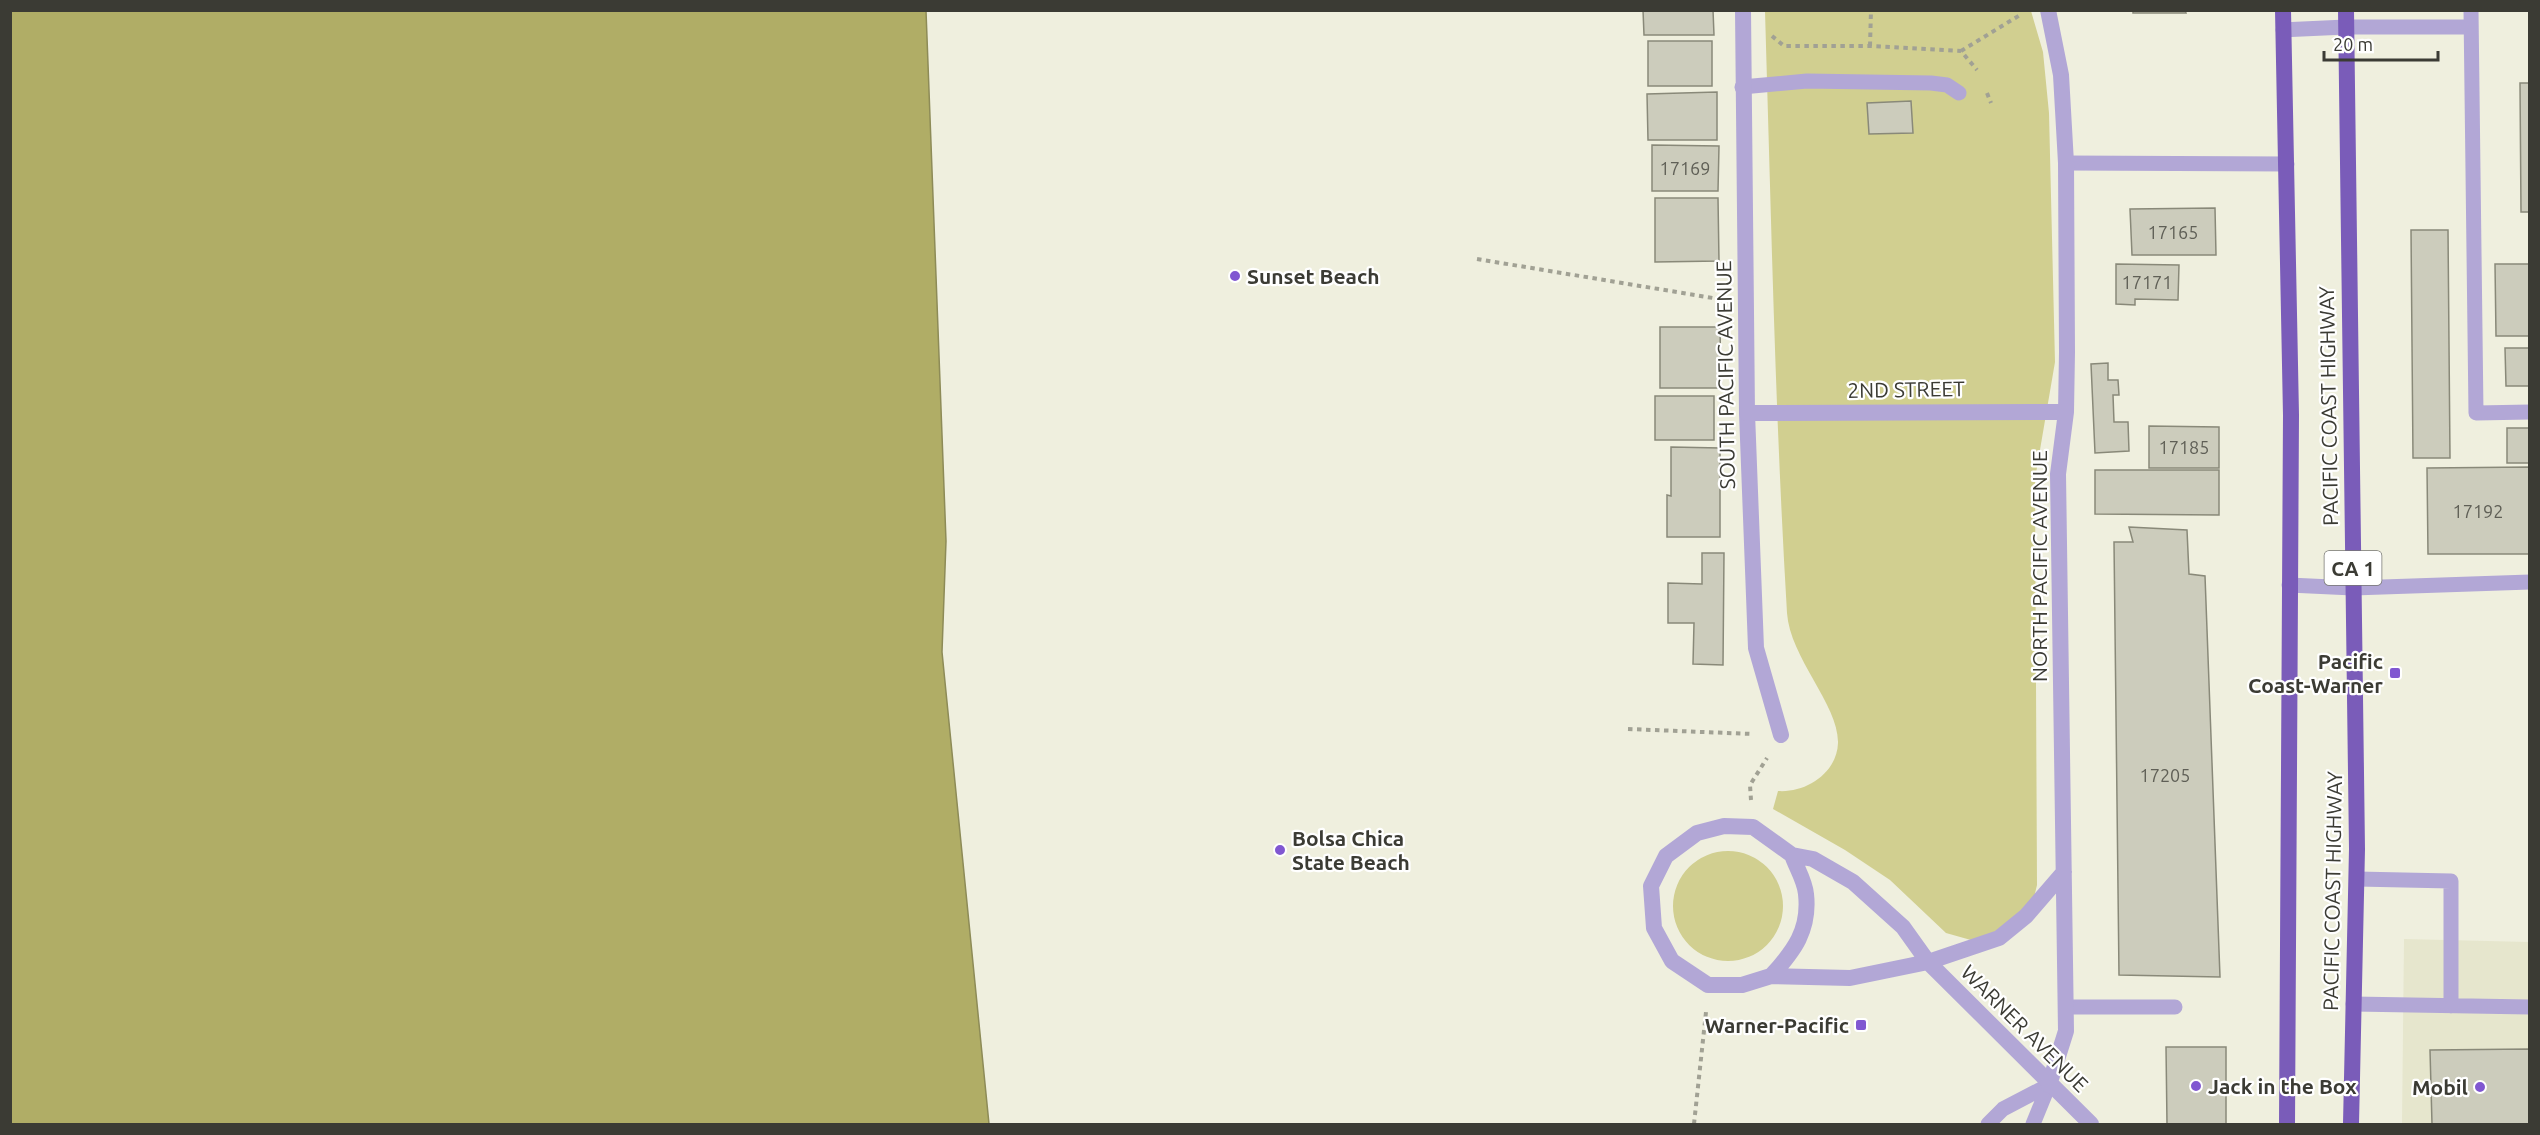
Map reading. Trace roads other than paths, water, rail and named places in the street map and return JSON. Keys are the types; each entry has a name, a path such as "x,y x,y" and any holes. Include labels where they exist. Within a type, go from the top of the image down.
{"highway":[{"name":"PACIFIC COAST HIGHWAY","path":"2283,10 2291,415 2287,1125"},
{"name":"PACIFIC COAST HIGHWAY","path":"2346,19 2356,879 2351,1125"}],"street":[{"name":"SOUTH PACIFIC AVENUE","path":"1743,10 1744,303 1756,648 1781,735"},
{"name":"NORTH PACIFIC AVENUE","path":"2048,10 2061,75 2066,163 2066,412 2058,474 2066,1031 2049,1085"},
{"name":"2ND STREET","path":"1747,413 2066,412"},
{"name":"WARNER AVENUE","path":"1771,976 1742,985 1708,985 1672,961 1654,928 1651,886 1666,856 1697,833 1724,826 1753,827 1792,855 1813,859 1853,882 1903,927 1928,962 2091,1125"},
{"path":"1771,976 1795,949 1806,919 1806,892 1792,855"},
{"path":"1771,976 1850,978 1928,962 1999,938 2026,916 2064,872"}],"lane":[{"path":"2471,10 2476,413 2529,412"},
{"path":"2283,30 2346,19 2471,27"},
{"path":"1742,87 1807,81 1931,83 1947,85 1959,93"},
{"path":"2066,163 2287,164"},
{"path":"2289,585 2353,588 2529,582"},
{"path":"2356,879 2451,881 2451,1006"},
{"path":"2353,1004 2529,1007"},
{"path":"2066,1007 2175,1007"},
{"path":"1988,1125 2003,1109 2049,1085"},
{"path":"2033,1125 2049,1085"}],"place":[{"name":"Sunset Beach","path":"1235,276"},
{"name":"Pacific Coast-Warner","path":"2395,673"},
{"name":"Bolsa Chica State Beach","path":"1280,850"},
{"name":"Warner-Pacific","path":"1861,1025"},
{"name":"Jack in the Box","path":"2196,1086"},
{"name":"Mobil","path":"2480,1087"}]}
